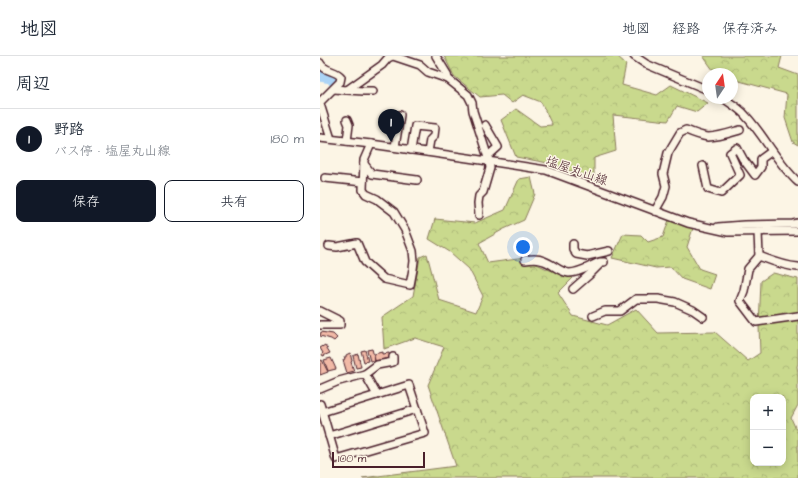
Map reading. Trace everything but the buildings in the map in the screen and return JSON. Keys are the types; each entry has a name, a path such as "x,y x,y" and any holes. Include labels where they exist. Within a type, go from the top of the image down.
{"street":[{"path":"347,90 382,65 388,58 393,56 420,65 428,72 448,79 468,95 472,103 473,111 489,158 490,168 483,192 479,196 479,215"},
{"path":"436,56 447,74 448,79"},
{"path":"634,56 646,64 702,87"},
{"path":"320,62 321,66 341,77 340,82 320,103 331,139"},
{"path":"334,88 364,92 373,91"},
{"path":"731,104 744,114 751,122 785,169 798,182"},
{"path":"395,148 400,115"},
{"path":"347,120 349,125 347,141"},
{"path":"485,125 498,147 489,158"},
{"path":"411,150 415,126 435,128 434,136 430,140 428,152"},
{"path":"655,211 663,197 666,186 663,174 668,153 680,133 686,130 708,137 740,130"},
{"name":"塩屋丸山線","path":"320,138 411,150 489,158 551,171 688,223 728,232 798,231"},
{"path":"329,246 337,247 357,243 366,262 384,279 410,285 413,265 413,251 405,230 394,212 377,199 366,194 363,190 364,160 371,144"},
{"path":"703,166 708,189 721,193 740,175 730,153 737,148 755,175 761,167 761,159 772,151"},
{"path":"364,164 372,174 417,180"},
{"path":"325,178 363,182"},
{"path":"712,228 798,223"},
{"path":"758,232 759,256 748,269 744,291 740,301 756,322 798,316"},
{"path":"573,244 573,249 576,254 587,256 609,251"},
{"path":"759,256 772,261 798,267"},
{"path":"525,260 537,259 546,261 560,271 569,273 577,272 600,262 604,262 573,289"},
{"path":"593,316 605,312 620,311 636,299 658,299 676,302 693,310 703,317"},
{"path":"320,311 340,321 340,325 320,325"},
{"path":"320,389 339,381 365,374 377,365 393,362 393,357"},
{"path":"365,374 377,395"},
{"path":"320,404 322,412 336,459 425,433 409,385 322,412"},
{"path":"329,436 417,409"}],"green space":[{"path":"444,56 617,56 626,64 622,85 657,95 671,85 702,100 702,104 707,104 697,112 677,106 668,121 613,115 616,151 594,158 594,179 548,163 516,157 501,120 516,109 540,126 552,125 541,102 523,95 512,103 502,95 480,97 454,76"},
{"path":"703,56 782,56 779,68 798,75 798,145 793,142 785,118 787,94 738,81 738,68 712,68"},
{"path":"531,177 535,194 524,220 479,243 488,263 525,258 547,269 573,278 558,293 573,316 607,325 636,309 658,333 715,332 748,361 760,353 759,326 761,281 773,273 798,279 798,405 791,418 798,434 798,478 362,478 456,466 428,385 444,347 415,338 384,349 382,317 413,296 420,257 427,254 439,300 476,312 483,296 469,269 450,252 429,239 435,219 475,223 505,210 519,179"},
{"path":"669,220 693,228 687,247 700,269 715,274 710,289 682,279 671,267 656,268 612,258 623,234 641,235 648,242 663,237"}],"waterway":[{"path":"320,76 331,78 335,83"}],"place":[{"name":"野路","path":"391,142"}]}
